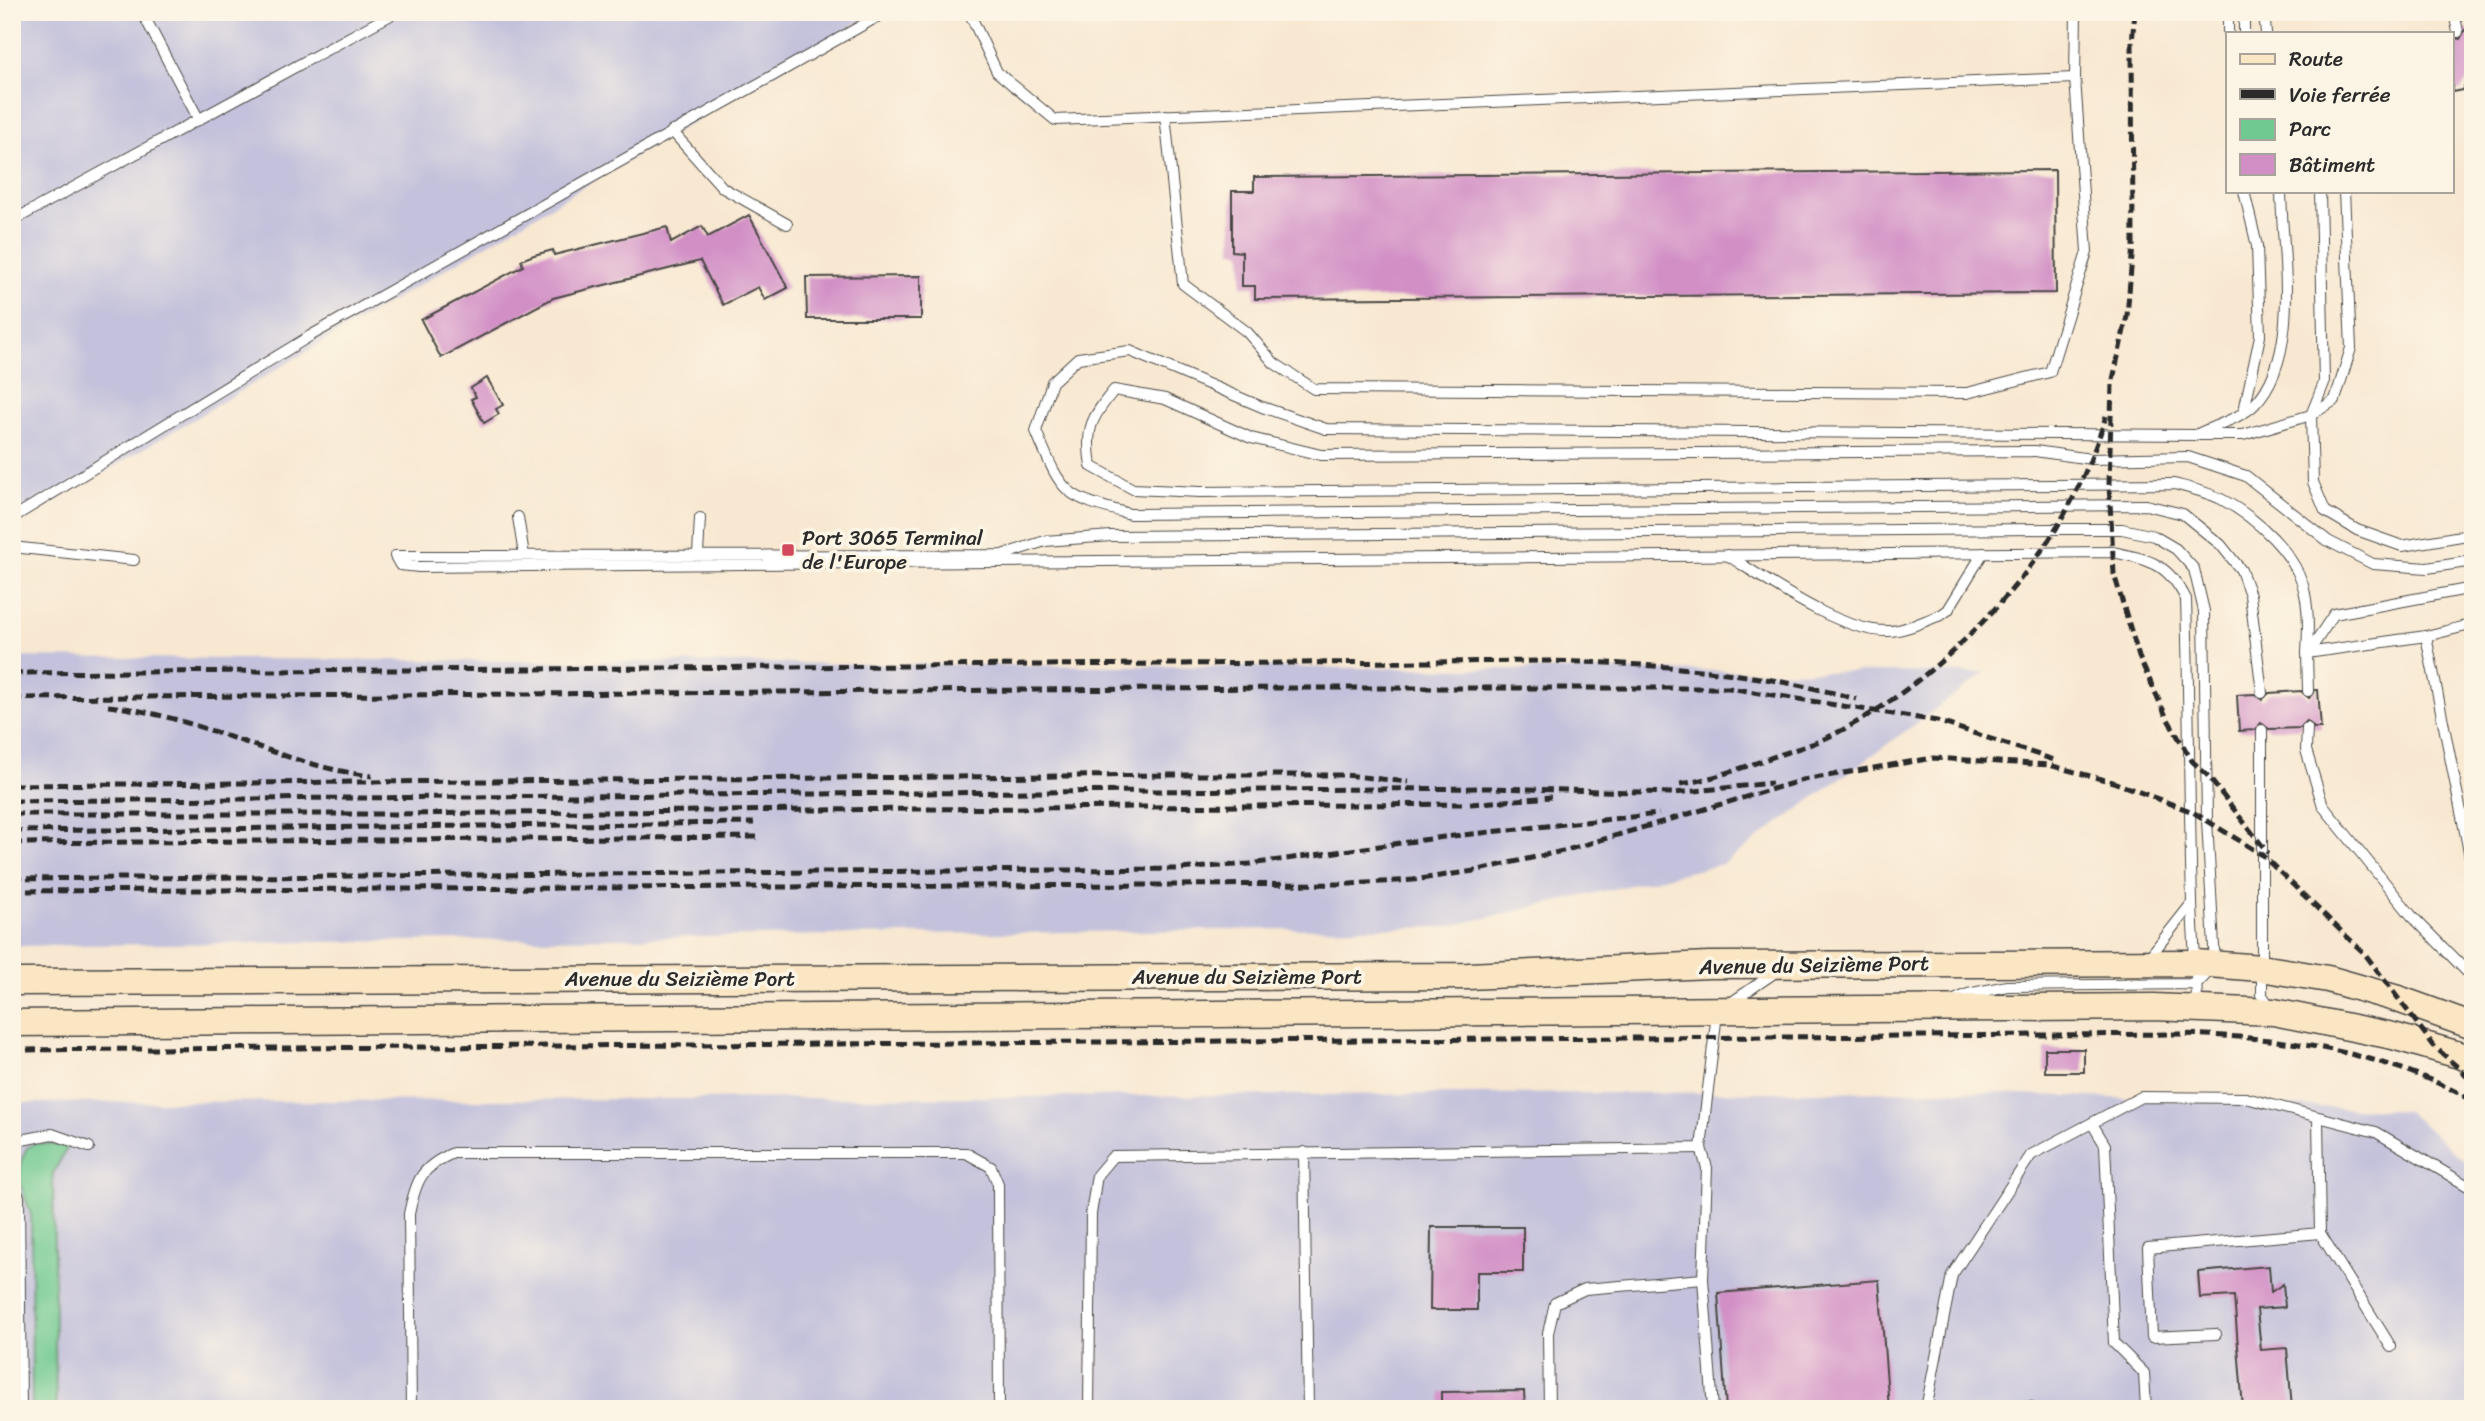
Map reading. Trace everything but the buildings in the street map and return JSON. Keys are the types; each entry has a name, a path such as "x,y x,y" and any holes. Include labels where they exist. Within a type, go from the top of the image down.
{"main road":[{"name":"Avenue du Seizième Port","path":"12,982 1468,976 1709,965 2144,962 2201,980 2274,1012 2393,1036 2473,1059"},
{"name":"Avenue du Seizième Port","path":"12,1023 1931,1011 2154,1007 2201,980 2261,968 2328,979 2398,999 2473,1026"}],"lane":[{"path":"142,12 199,120"},
{"path":"12,221 396,12"},
{"path":"12,518 310,336 886,12"},
{"path":"969,12 996,72 1055,120 2076,78"},
{"path":"1165,115 1183,284 1247,332 1274,363 1314,389 1967,393 2050,372 2087,252 2076,78 2076,12"},
{"path":"2228,12 2228,32"},
{"path":"2244,12 2244,32"},
{"path":"2264,12 2266,32"},
{"path":"2454,12 2458,32"},
{"path":"2469,88 2473,106"},
{"path":"672,131 723,188 787,224"},
{"path":"2244,192 2258,246 2260,336 2244,411"},
{"path":"2196,435 2253,406 2276,372 2286,310 2281,192"},
{"path":"2320,192 2324,383 2311,415 2313,482 2325,511 2357,530 2402,546 2473,534"},
{"path":"2262,693 2250,595 2241,570 2221,545 2183,514 2146,505 1130,514 1081,500 1057,480 1036,430 1052,382 1079,358 1130,351 1262,407 1326,429 2243,435 2311,415 2335,400 2351,348 2344,192"},
{"path":"2308,691 2309,622 2305,591 2291,560 2265,530 2220,499 2174,484 1160,491 1133,489 1091,466 1087,439 1095,413 1114,390 1165,399 1251,438 1321,455 2035,452 2091,459 2188,457 2246,476 2328,541 2373,564 2427,568 2473,561"},
{"path":"518,517 524,555"},
{"path":"698,554 699,518"},
{"path":"2201,980 2192,903 2186,599 2175,576 2150,560 2113,552 1001,557 698,554 395,556 400,565 419,568 1001,557 1045,541 1111,536 2066,529 2122,529 2154,536 2176,549 2194,569 2204,611 2207,820 2201,980"},
{"path":"12,547 134,560"},
{"path":"1725,554 1810,606 1839,618 1890,631 1941,615 1948,610 1983,553"},
{"path":"2307,653 2334,614 2473,588"},
{"path":"2307,653 2426,636 2470,625"},
{"path":"2426,636 2473,872"},
{"path":"2307,728 2306,750 2323,806 2411,915 2473,978"},
{"path":"2262,730 2262,995 2274,1012"},
{"path":"2144,962 2192,903"},
{"path":"1713,1409 1703,1279 1707,1168 1700,1148 1717,1012 1786,964"},
{"path":"1926,1409 1952,1275 2031,1155 2093,1125 2141,1097 2246,1098 2376,1132 2473,1189"},
{"path":"2318,1118 2320,1233 2391,1347"},
{"path":"2093,1125 2105,1145 2114,1343 2144,1373 2146,1409"},
{"path":"12,1142 52,1134 89,1146"},
{"path":"1088,1409 1091,1214 1097,1175 1113,1156 1700,1148"},
{"path":"1304,1152 1308,1409"},
{"path":"411,1409 409,1214 415,1189 431,1163 453,1153 966,1153 991,1167 999,1184 999,1409"},
{"path":"12,1182 19,1196 21,1409"},
{"path":"2216,1335 2152,1337 2148,1248 2320,1233"},
{"path":"1549,1409 1548,1333 1555,1303 1585,1289 1703,1279"},
{"path":"2003,1409 2031,1407"}],"shaded area":[{"path":"12,12 877,12 12,527"},
{"path":"12,657 1985,673 1723,864 1446,927 12,946"},
{"path":"1953,1091 2407,1111 2473,1168 2473,1409 12,1409 12,1103"}],"green space":[{"path":"34,1143 68,1146 53,1173 56,1409 32,1409 31,1215 20,1183 21,1162 26,1149"}],"railway":[{"path":"2135,12 2132,42 2133,245 2127,316 2112,384 2109,484 2114,574 2139,657 2166,716 2192,761 2207,775 2268,853"},
{"path":"1680,784 1724,774 1817,742 1881,707 1942,661 1997,607 2042,550 2079,485 2106,416"},
{"path":"12,673 1552,661 1629,664 1743,675 1856,699"},
{"path":"12,698 1284,688 1729,688 1937,721 2054,760"},
{"path":"108,706 175,719 306,762 372,776"},
{"path":"12,891 1351,884 1413,880 1474,871 1567,850 1803,780 1933,758 2049,765 2113,782 2193,812 2261,854 2365,954 2434,1046 2473,1081"},
{"path":"12,785 1180,775 1345,775 1408,782"},
{"path":"12,801 1491,788 1675,793 1772,783"},
{"path":"1470,804 1551,797"},
{"path":"12,814 387,814 1463,804"},
{"path":"12,879 1177,869 1250,864 1444,837 1659,814"},
{"path":"12,831 754,823"},
{"path":"12,843 759,837"},
{"path":"12,1050 2182,1034 2257,1039 2332,1050 2404,1070 2473,1101"}],"place":[{"name":"Port 3065 Terminal de l'Europe","path":"788,550"}]}
